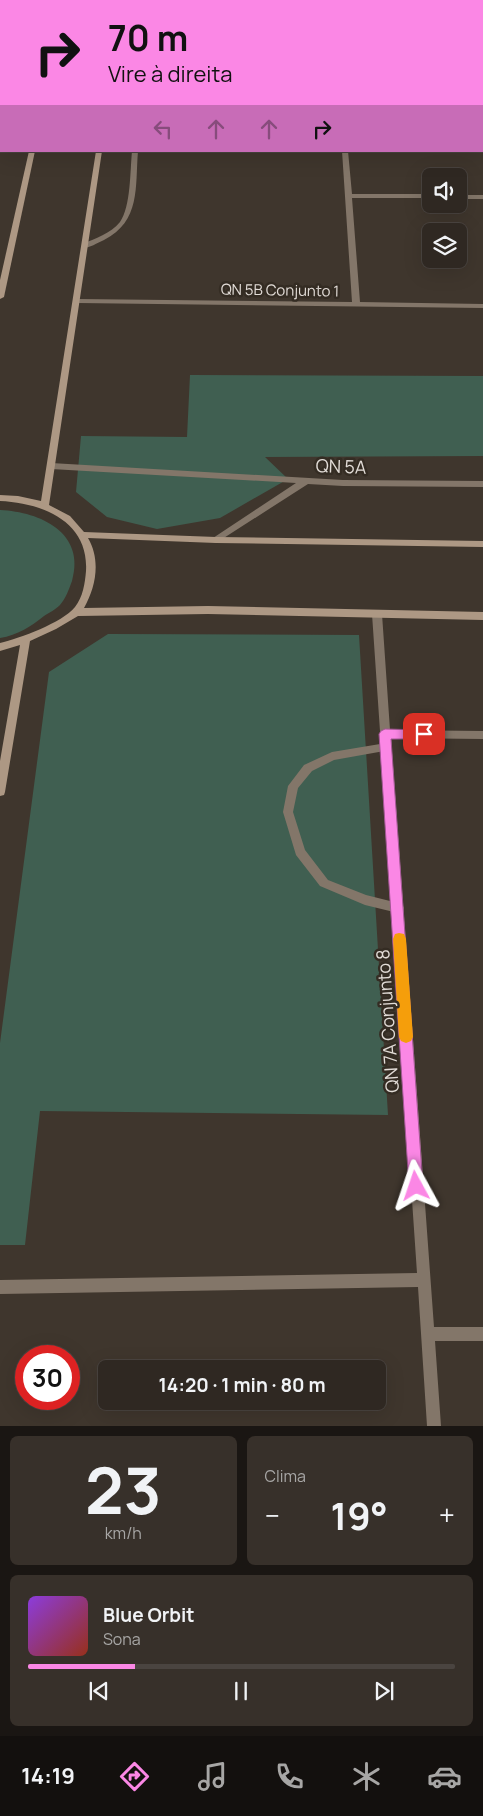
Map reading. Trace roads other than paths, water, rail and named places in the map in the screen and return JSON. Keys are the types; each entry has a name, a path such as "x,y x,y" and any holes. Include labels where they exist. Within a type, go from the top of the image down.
{"main road":[{"path":"1,292 32,152"},
{"path":"45,505 78,301 99,152"},
{"path":"0,498 34,501 45,505 68,519 84,535 90,549 92,571 88,592 76,612"},
{"path":"84,535 216,540 483,544"},
{"path":"0,648 25,641 76,612 208,610 483,616"},
{"path":"0,792 25,641"}],"street":[{"path":"414,0 483,0"},
{"path":"85,246 110,234 123,222 128,210 135,152"},
{"path":"345,152 350,196 356,305"},
{"path":"350,196 422,196"},
{"path":"467,197 483,197"},
{"name":"QN 5B Conjunto 1","path":"78,301 483,306"},
{"path":"51,466 306,481"},
{"name":"QN 5A","path":"216,540 306,481 483,484"},
{"name":"QN 7A Conjunto 8","path":"377,614 434,1426"},
{"path":"385,734 483,735"},
{"path":"386,747 332,756 308,768 293,786 288,812 300,852 324,883 365,900 398,908"},
{"path":"0,1287 424,1280"},
{"path":"427,1334 483,1334"}]}
